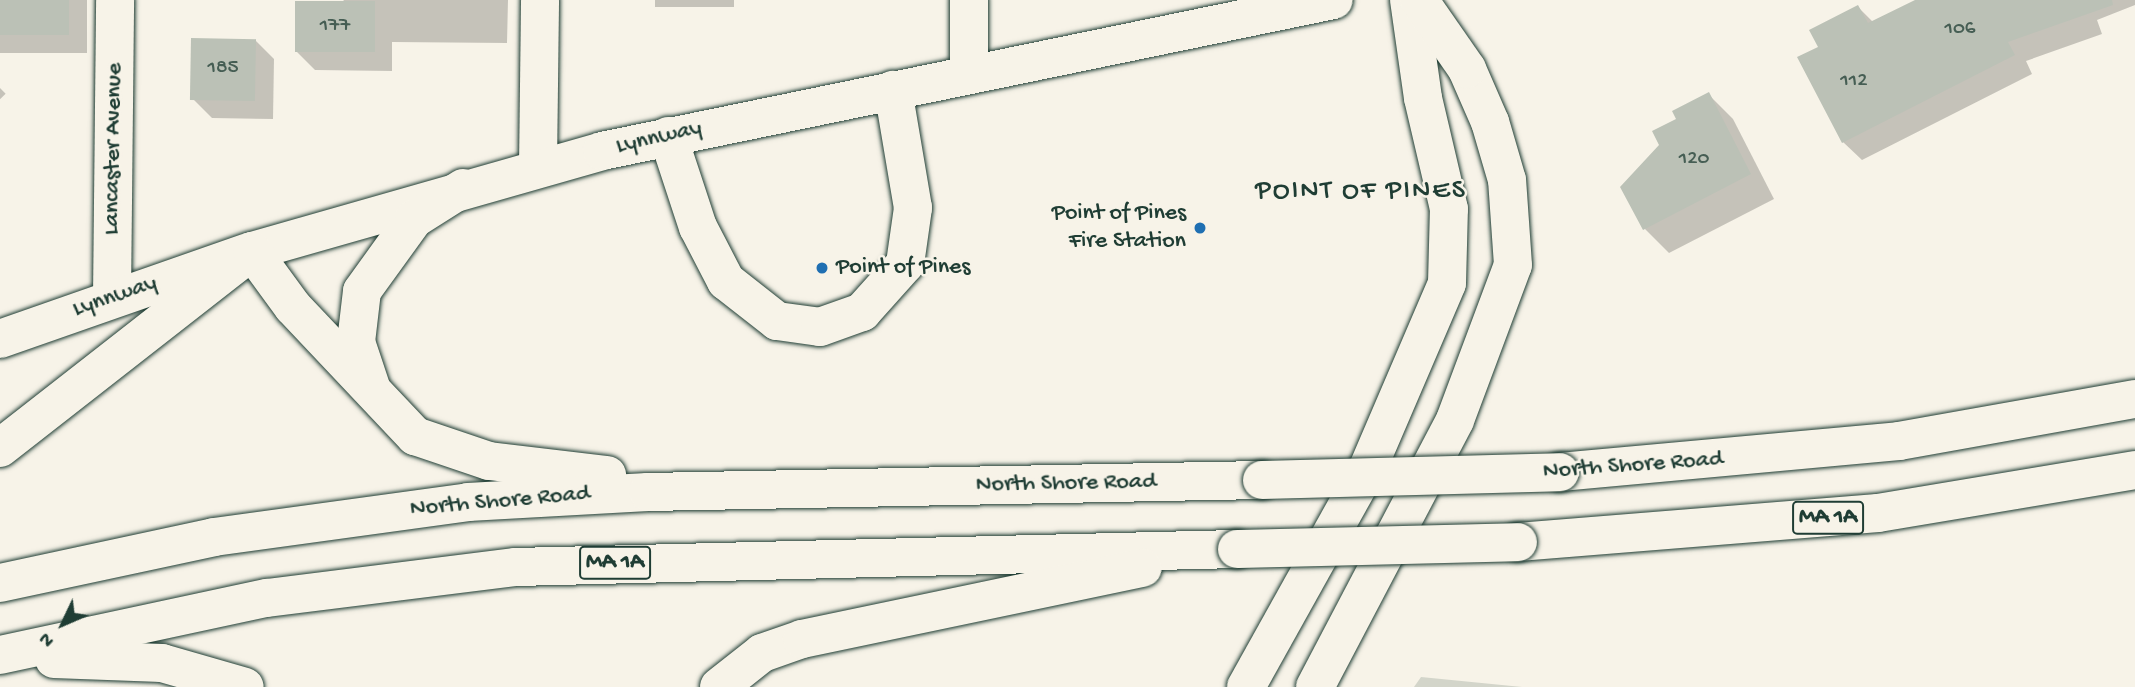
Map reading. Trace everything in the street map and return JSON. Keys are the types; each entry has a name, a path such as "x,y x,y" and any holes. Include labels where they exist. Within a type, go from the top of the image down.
{"main road":[{"name":"Lancaster Avenue","path":"112,298 116,0"},
{"path":"538,167 540,0"},
{"path":"969,0 969,74"},
{"name":"Lynnway","path":"0,339 252,251 538,167 668,136 1334,0"},
{"path":"1246,687 1367,470 1447,283 1449,209 1423,98 1409,0"},
{"path":"1315,687 1464,401 1514,265 1507,180 1490,122 1467,69 1419,0"},
{"path":"668,136 698,227 726,281 777,321 820,327 862,312 905,264 913,208 893,90"},
{"path":"383,407 356,342 362,291 414,219 463,188"},
{"path":"0,448 252,251 383,407 415,436 489,461 734,491"},
{"name":"North Shore Road","path":"0,583 214,537 383,512 559,496 1560,472 1872,445 2135,399"},
{"name":"MA 1A","path":"0,655 267,598 516,567 1518,542 1878,513 2135,470"},
{"path":"719,687 762,653 802,639 1237,549"},
{"path":"0,664 131,658 245,687"}],"shaded area":[{"path":"1421,677 1522,687 1414,687"}],"building":[{"path":"0,0 69,0 69,35 0,35"},
{"path":"1915,0 2112,0 2113,5 2008,42 2015,55 1842,143 1797,57 1818,47 1809,30 1858,5 1868,23"},
{"path":"295,1 375,1 375,52 295,52"},
{"path":"191,38 256,39 255,101 190,100"},
{"path":"1709,92 1751,174 1643,230 1620,187 1659,145 1652,131 1676,119 1672,111"}],"place":[{"name":"Point of Pines Fire Station","path":"1200,228"},
{"name":"Point of Pines","path":"822,268"}],"district":[{"name":"POINT OF PINES","path":"1361,192"}]}
